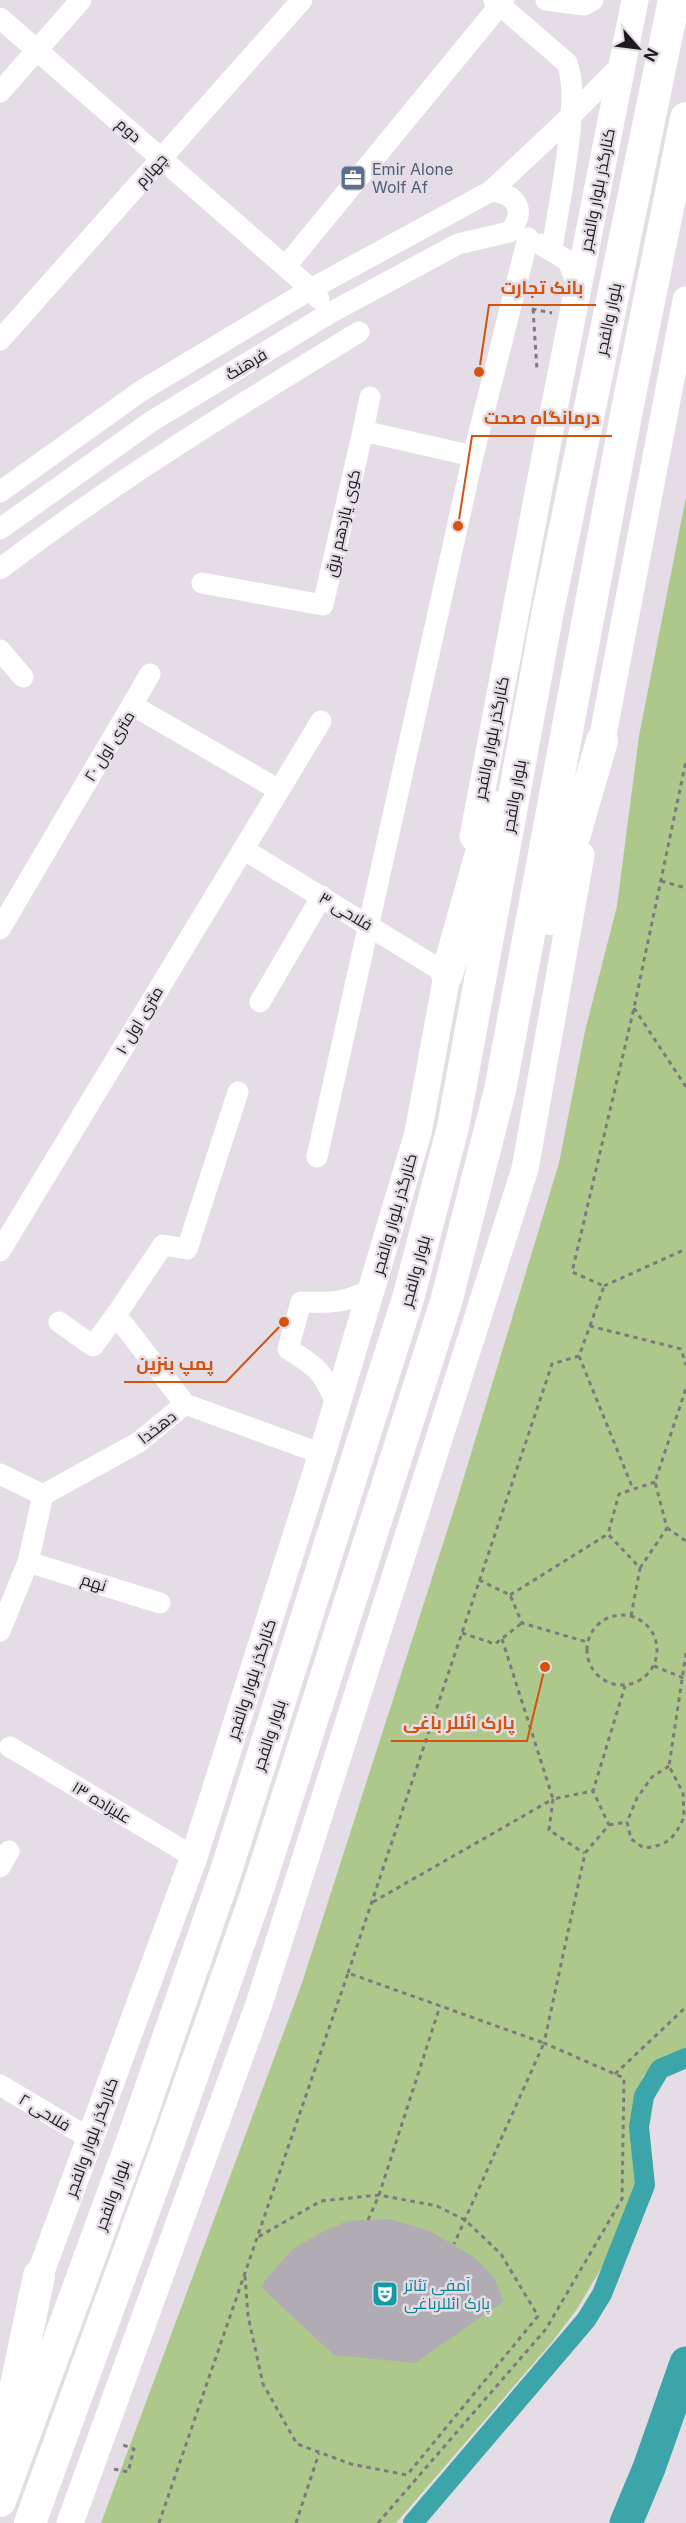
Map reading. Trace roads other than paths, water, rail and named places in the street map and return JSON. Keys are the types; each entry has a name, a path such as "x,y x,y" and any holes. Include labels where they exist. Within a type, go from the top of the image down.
{"highway":[{"name":"بلوار والفجر","path":"0,2501 134,2136 225,1874 410,1295 453,1127 548,616 674,0"},
{"path":"500,1090 625,422 686,118"},
{"path":"447,974 548,616"},
{"path":"30,2523 161,2164 260,1883 446,1302 500,1090 602,741"},
{"path":"0,2463 39,2276"}],"main road":[{"name":"کنارگذر بلوار والفجر","path":"0,2388 39,2276 194,1857 322,1455 418,1133 571,318 635,0"},
{"path":"70,2523 259,2004 525,1169 602,741 686,300"},
{"path":"44,2523 61,2437"}],"street":[{"path":"0,92 81,0"},
{"name":"چهارم","path":"0,339 302,0"},
{"path":"546,0 584,5 593,0"},
{"path":"286,266 499,2 567,63 572,74 572,115 552,249"},
{"name":"دوم","path":"0,18 286,266 311,289 330,313"},
{"name":"فرهنگ","path":"0,492 141,391 311,289 491,191 572,115 622,64"},
{"path":"316,1157 473,456 523,307 517,223 519,213 516,201 501,192 491,191"},
{"path":"519,235 552,249 568,261 578,286"},
{"name":"فرهنگ","path":"0,529 152,421 330,313 458,244 519,235"},
{"path":"0,569 64,520 190,437 358,332"},
{"path":"370,397 363,431 473,456"},
{"name":"کوی یازدهم برق","path":"202,583 323,605 363,431"},
{"path":"0,650 23,677"},
{"path":"132,705 150,674"},
{"name":"۲۰ متری اول","path":"0,929 132,705 279,790"},
{"name":"۱۰ متری اول","path":"0,1251 321,721"},
{"name":"فلاحی ۳","path":"243,849 447,974"},
{"path":"260,1002 322,896"},
{"path":"59,1322 93,1346 163,1245 187,1249 238,1092"},
{"path":"336,1403 327,1380 316,1366 288,1349 301,1302 335,1303 354,1299 373,1289"},
{"path":"116,1315 185,1404"},
{"name":"دهخدا","path":"43,1496 139,1442 185,1404 322,1455"},
{"path":"0,1474 43,1496 28,1562 0,1631"},
{"name":"نهم","path":"28,1562 160,1603"},
{"name":"۱۳ علیزاده","path":"10,1747 194,1857"},
{"name":"فلاحی ۲","path":"0,2085 91,2139"}],"waterway":[{"path":"413,2523 586,2320 602,2294 645,2185 639,2127 644,2096 660,2069 686,2058"},
{"path":"626,2523 649,2468 686,2363"}],"place":[{"name":"Emir Alone Wolf Af","path":"353,178"},
{"name":"بانک تجارت","path":"479,372"},
{"name":"درمانگاه صحت","path":"458,526"},
{"name":"پمپ بنزین","path":"284,1322"},
{"name":"پارک ائللر باغی","path":"545,1667"},
{"name":"آمفی تئاتر پارک ائللرباغی","path":"385,2294"}]}
